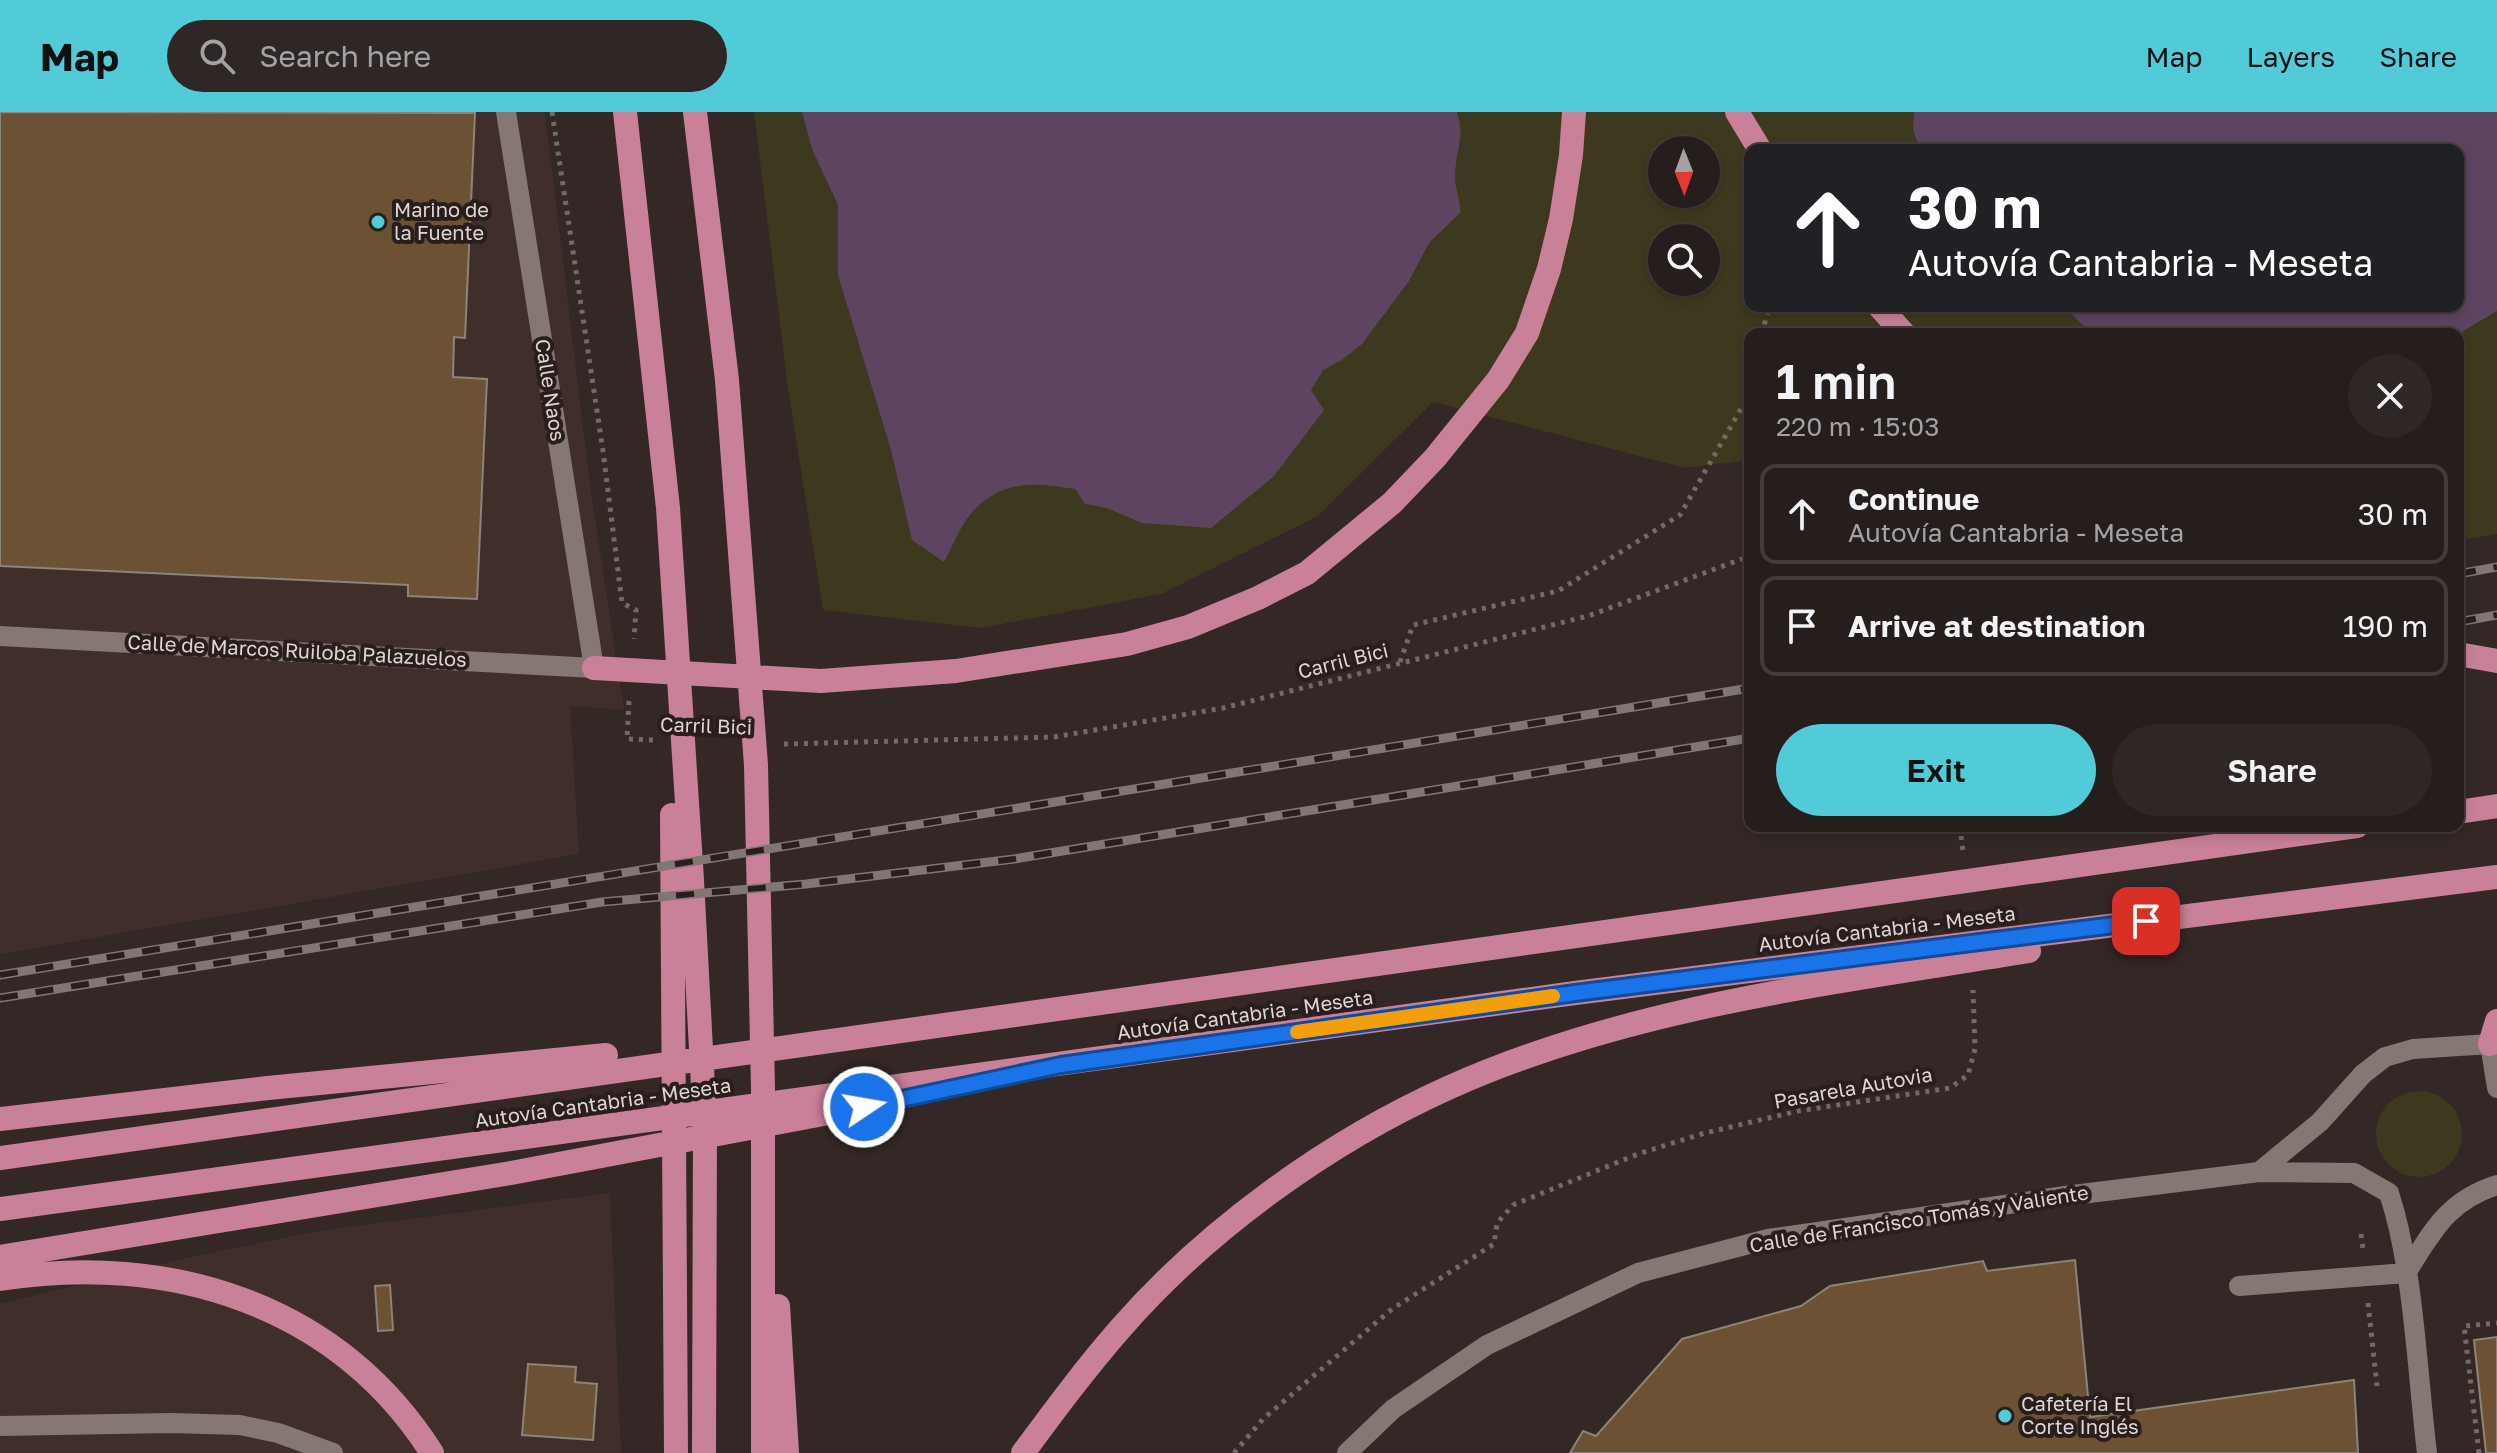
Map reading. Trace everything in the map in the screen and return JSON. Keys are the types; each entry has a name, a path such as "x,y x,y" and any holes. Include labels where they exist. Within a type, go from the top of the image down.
{"highway":[{"path":"594,668 821,681 956,671 1127,644 1188,627 1258,598 1307,573 1392,503 1435,458 1498,380 1527,333 1549,269 1561,219 1574,112"},
{"path":"1737,112 1756,144"},
{"path":"702,116 727,380 756,765 763,1089 775,1417 787,1453"},
{"path":"626,122 668,508 705,1124 704,1453"},
{"path":"1884,312 1899,328"},
{"path":"668,508 674,913 676,1453"},
{"path":"2464,655 2497,661"},
{"path":"2464,811 2497,806"},
{"name":"Autovía Cantabria - Meseta","path":"0,1158 2314,832"},
{"name":"Autovía Cantabria - Meseta","path":"0,1209 1575,993 2497,877"},
{"path":"1023,1453 1121,1328 1176,1271 1237,1218 1333,1151 1447,1088 1588,1037 1750,999 2394,891"},
{"path":"0,1119 268,1088 994,1016"},
{"path":"0,1257 526,1170 807,1119 1061,1065"},
{"path":"0,1279 37,1273 144,1274 178,1280 247,1301 317,1334 342,1354 401,1412 432,1453"},
{"path":"763,1453 775,1417"}],"street":[{"name":"Calle Naos","path":"506,112 594,668"},
{"name":"Calle de Marcos Ruiloba Palazuelos","path":"0,636 594,668"},
{"path":"2259,1172 2320,1122 2363,1074 2385,1057 2494,1032 2497,1088"},
{"name":"Calle de Francisco Tomás y Valiente","path":"1347,1453 1393,1409 1487,1345 1638,1273 1768,1239 2065,1196 2259,1172 2354,1173 2375,1182 2389,1193 2398,1221 2406,1273"},
{"path":"2427,1453 2406,1273 2442,1217 2480,1190 2497,1185"},
{"path":"2239,1286 2406,1273"},
{"path":"0,1426 240,1425 278,1433 333,1453"}],"path":[{"name":"Carril Bici","path":"552,112 603,451 622,603 636,610 627,739 658,740"},
{"path":"1400,663 1413,625 1558,591 1680,515 1744,403"},
{"name":"Carril Bici","path":"784,744 920,743 1054,737 1223,708 1588,616 1744,558"},
{"path":"1961,832 1964,855"},
{"name":"Pasarela Autovia","path":"1234,1453 1263,1419 1392,1309 1494,1244 1497,1223 1513,1205 1638,1154 1705,1133 1798,1111 1950,1088 1968,1075 1975,1049 1973,989"},
{"path":"2361,1234 2377,1386"},
{"path":"2479,1453 2464,1326 2497,1323"}],"shaded area":[{"path":"0,112 545,112 590,485 624,710 570,706 579,854 0,954"},
{"path":"754,112 2497,112 2497,534 2464,540 2464,328 1744,328 1744,461 1685,468 1433,402 1318,516 1161,594 980,628 823,610 788,388"},
{"path":"802,112 1457,112 1460,136 1455,180 1460,213 1429,243 1409,281 1362,344 1323,370 1311,390 1324,410 1274,476 1211,528 1142,523 1107,508 1085,504 1075,489 1022,485 999,492 976,508 944,562 912,540 891,450 838,275 838,205 812,149"},
{"path":"1914,112 2497,112 2497,311 2464,330 2464,328 2086,328 2069,312 2464,312 2464,144 1918,144 1913,129"},
{"path":"2411,1091 2427,1091 2450,1103 2459,1117 2462,1134 2459,1151 2450,1165 2427,1177 2411,1177 2395,1170 2383,1158 2376,1142 2376,1126 2383,1110 2395,1098"},
{"path":"610,1193 621,1453 0,1453 0,1304 182,1259 318,1231"}],"building":[{"path":"0,112 475,113 465,338 454,337 453,377 487,379 477,599 408,596 408,585 0,566"},
{"path":"2075,1260 2090,1417 2354,1380 2358,1453 1570,1453 1583,1431 1596,1436 1682,1339 1801,1306 1830,1286 1983,1261 1987,1271"},
{"path":"390,1285 393,1330 378,1331 375,1286"},
{"path":"2497,1337 2497,1453 2486,1453 2474,1340"},
{"path":"528,1364 576,1367 575,1382 597,1384 593,1440 522,1435"}],"railway":[{"path":"2464,573 2497,567"},
{"path":"2464,621 2497,615"},
{"path":"0,975 1744,689"},
{"path":"0,998 602,902 806,884 1014,859 1744,739"}],"slow traffic":[{"path":"1297,1032 1553,996"}],"place":[{"name":"Marino de la Fuente","path":"378,222"},
{"name":"Cafetería El Corte Inglés","path":"2005,1416"}],"route":[{"path":"864,1107 1061,1065 1575,993 2146,921"}]}
